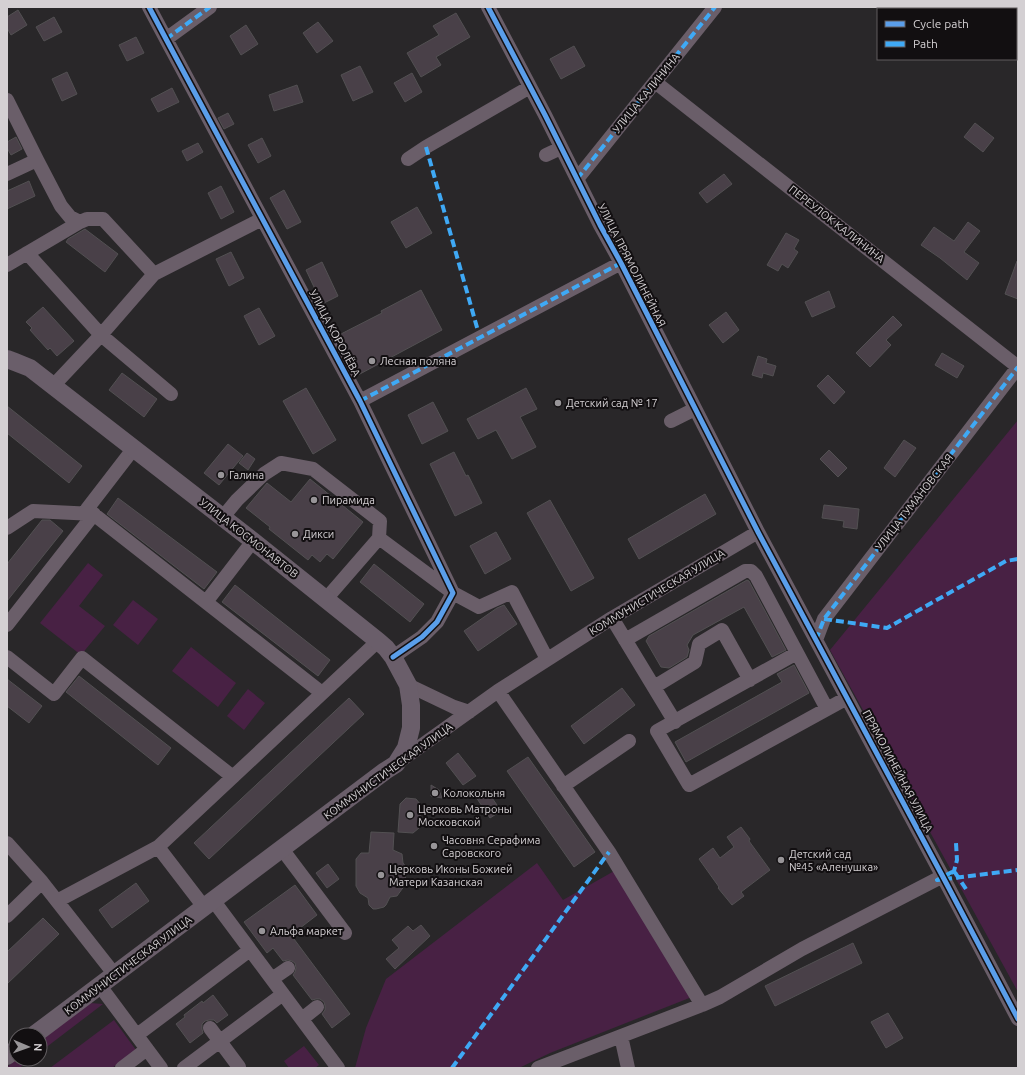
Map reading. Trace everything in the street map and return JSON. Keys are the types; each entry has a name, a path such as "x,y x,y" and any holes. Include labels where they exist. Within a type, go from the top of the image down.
{"main road":[{"name":"УЛИЦА КОСМОНАВТОВ","path":"7,359 30,368 223,517 386,648 393,657 408,685 411,705 411,728 406,748 396,764"},
{"name":"КОММУНИСТИЧЕСКАЯ УЛИЦА","path":"45,1027 396,764"}],"street":[{"name":"УЛИЦА КОРОЛЁВА","path":"150,7 360,400 453,593"},
{"path":"166,39 210,7"},
{"name":"УЛИЦА ПРЯМОЛИНЕЙНАЯ","path":"488,7 758,532"},
{"name":"УЛИЦА КАЛИНИНА","path":"577,179 715,7"},
{"name":"ПЕРЕУЛОК КАЛИНИНА","path":"655,82 1018,367"},
{"path":"408,159 530,87"},
{"path":"7,100 61,206 70,217 80,222"},
{"path":"546,155 561,148"},
{"path":"7,174 37,160"},
{"path":"7,265 80,222 87,219 103,219 154,274"},
{"path":"53,386 101,335 154,274 262,219"},
{"path":"27,253 101,335 171,394"},
{"path":"360,400 621,263"},
{"name":"УЛИЦА ТУМАНОВСКАЯ","path":"816,640 824,620 1018,367"},
{"path":"671,421 695,409"},
{"path":"134,448 86,508 322,693"},
{"path":"223,517 237,500 264,474 281,463 313,469 380,521 379,538 326,599"},
{"path":"7,528 33,511 94,514"},
{"path":"7,624 94,514"},
{"name":"ПРЯМОЛИНЕЙНАЯ УЛИЦА","path":"758,532 1018,1019"},
{"name":"КОММУНИСТИЧЕСКАЯ УЛИЦА","path":"396,764 498,692 612,618 758,532"},
{"path":"379,538 453,593 479,607 512,592 547,660"},
{"path":"206,602 253,541"},
{"path":"625,640 745,571 751,570 756,576 827,709"},
{"path":"393,657 422,637 437,622 453,593"},
{"path":"612,618 675,722"},
{"path":"654,687 695,662 699,644 722,630 750,680"},
{"path":"57,901 158,847 378,641"},
{"path":"797,653 657,731 689,785 847,698"},
{"path":"7,657 54,694 82,658 233,777"},
{"path":"408,685 454,707 469,712"},
{"path":"498,692 609,852 702,1005"},
{"path":"563,786 629,741"},
{"path":"7,843 42,882 115,975"},
{"path":"158,847 250,950 338,1068"},
{"path":"282,849 345,933"},
{"path":"538,1068 720,997 802,949 943,876"},
{"path":"7,916 42,882"},
{"path":"137,1035 250,950"},
{"path":"272,979 288,968"},
{"path":"100,986 161,1068"},
{"path":"184,1068 283,994"},
{"path":"302,1019 317,1007"},
{"path":"210,1028 239,1067"},
{"path":"621,1036 628,1068"},
{"path":"122,1068 147,1049"}],"shaded area":[{"path":"1018,420 1018,992 830,650"},
{"path":"88,563 103,575 79,606 105,626 81,655 40,623"},
{"path":"133,600 158,619 138,645 113,625"},
{"path":"191,647 236,683 218,707 172,671"},
{"path":"248,689 265,703 244,730 227,716"},
{"path":"537,863 563,900 623,866 702,993 550,1053 519,1068 355,1068 366,1028 386,979"},
{"path":"90,1003 103,1004 48,1046 48,1035"},
{"path":"114,1020 136,1050 112,1068 50,1068"},
{"path":"304,1046 319,1065 315,1068 289,1068 284,1061"},
{"path":"8,1066 20,1067 7,1068"}],"building":[{"path":"18,10 27,25 11,35 7,28 7,17"},
{"path":"456,13 470,37 436,57 441,65 421,77 407,53 439,35 433,26"},
{"path":"54,17 62,32 44,41 36,27"},
{"path":"318,22 333,41 317,53 303,33"},
{"path":"246,25 258,44 241,55 230,36"},
{"path":"136,37 144,53 127,61 119,45"},
{"path":"574,46 585,66 561,79 550,59"},
{"path":"360,66 373,92 353,101 341,75"},
{"path":"67,72 77,94 62,101 52,79"},
{"path":"412,73 422,92 405,102 394,83"},
{"path":"297,85 303,102 274,111 269,95"},
{"path":"172,88 179,102 158,112 151,99"},
{"path":"228,113 234,124 224,129 218,118"},
{"path":"975,123 994,138 983,152 964,137"},
{"path":"16,137 22,149 11,155 7,148 7,142"},
{"path":"262,138 271,156 258,163 248,145"},
{"path":"198,143 203,152 187,161 182,151"},
{"path":"724,174 732,184 707,203 699,193"},
{"path":"29,181 35,196 7,209 7,191"},
{"path":"221,186 234,212 221,219 208,193"},
{"path":"284,190 301,222 287,229 270,198"},
{"path":"417,207 432,233 406,248 391,222"},
{"path":"968,222 980,231 964,252 979,263 967,280 921,245 934,227 954,241"},
{"path":"85,229 118,254 105,272 66,242 68,239"},
{"path":"786,233 799,240 794,249 798,252 788,268 782,264 778,271 767,265"},
{"path":"231,252 244,278 229,286 216,259"},
{"path":"1017,261 1018,262 1018,299 1005,294"},
{"path":"322,262 338,296 322,304 306,270"},
{"path":"421,290 442,330 358,375 337,336 382,313 381,311"},
{"path":"829,291 835,307 812,317 805,302"},
{"path":"43,307 74,341 57,356 50,348 48,350 30,330 32,328 26,322"},
{"path":"259,308 275,336 259,345 244,316"},
{"path":"726,312 739,330 723,343 709,325"},
{"path":"893,316 902,325 886,340 891,345 870,367 856,353"},
{"path":"942,353 964,366 957,378 935,365"},
{"path":"758,356 767,359 766,363 776,366 773,376 763,373 762,378 752,375"},
{"path":"122,373 157,399 144,417 109,390"},
{"path":"828,375 845,392 834,404 817,386"},
{"path":"306,388 336,440 313,454 283,401"},
{"path":"526,388 537,409 520,417 536,447 512,459 496,430 478,439 467,419"},
{"path":"433,402 448,431 422,444 408,415"},
{"path":"7,406 82,466 69,483 7,433"},
{"path":"904,440 916,448 895,477 884,468"},
{"path":"228,444 243,456 219,485 204,473"},
{"path":"829,450 847,468 838,477 820,459"},
{"path":"454,452 466,476 468,475 482,503 455,516 430,464"},
{"path":"247,453 255,459 248,470 239,463"},
{"name":"Пирамида","path":"310,479 363,522 333,559 327,554 320,562 312,555 308,560 269,529 270,527 246,508 267,483 291,502"},
{"path":"705,494 716,514 639,559 628,539"},
{"path":"118,498 217,572 204,589 107,514"},
{"path":"550,500 594,578 571,591 527,513"},
{"path":"824,505 859,509 857,529 843,527 844,521 822,518"},
{"path":"42,520 50,520 63,531 7,601 7,564"},
{"path":"496,532 511,559 485,574 470,546"},
{"path":"374,564 424,604 410,622 360,582"},
{"path":"747,580 749,581 786,650 772,657 744,607 693,635 687,645 689,650 687,657 669,668 661,667 646,641 649,636"},
{"path":"235,585 330,660 318,676 222,602"},
{"path":"504,605 517,624 478,651 464,631 497,608"},
{"path":"794,665 809,693 686,762 675,742 782,682 777,674"},
{"path":"79,676 171,748 158,765 66,692"},
{"path":"7,679 42,706 29,723 7,706"},
{"path":"622,688 635,705 584,744 571,726"},
{"path":"349,698 364,714 209,859 194,843"},
{"path":"458,753 476,776 463,785 446,763"},
{"path":"528,757 595,852 574,867 507,771"},
{"name":"Колокольня","path":"431,785 439,790 442,798 431,796"},
{"path":"486,789 501,811 490,818 476,797"},
{"name":"Церковь Матроны Московской","path":"406,798 416,799 421,805 419,828 413,833 398,832 400,804"},
{"path":"741,827 770,870 741,892 744,896 732,905 718,888 719,887 699,859 713,848 720,858 734,847 727,837"},
{"name":"Церковь Иконы Божией Матери Казанская","path":"371,832 394,833 393,850 402,854 403,863 406,867 405,886 397,896 390,897 384,907 376,909 373,909 369,905 368,898 360,893 356,886 356,859 361,853 369,853"},
{"path":"328,864 339,879 327,888 316,873"},
{"path":"136,883 149,901 112,928 99,910"},
{"path":"295,885 317,915 291,935 350,1014 332,1028 322,1014 325,1010 324,1002 320,999 312,1000 293,975 296,968 295,963 288,960 283,961 273,948 267,953 244,922"},
{"path":"43,918 59,934 7,984 7,952"},
{"path":"421,925 430,936 395,969 386,959 399,948 392,940 408,926 413,931"},
{"path":"853,943 862,963 775,1006 765,986"},
{"path":"213,995 228,1015 217,1023 214,1020 205,1021 202,1024 203,1033 190,1043 176,1024 185,1017 184,1015 202,1001 203,1003"},
{"path":"888,1013 903,1038 886,1048 871,1022"}],"marked path":[{"path":"166,39 210,7"},
{"path":"577,179 715,7"},
{"path":"426,147 478,331"},
{"path":"360,401 621,263"},
{"path":"816,640 824,619 1018,367"},
{"path":"824,619 887,628 1006,561 1018,559"},
{"path":"951,873 954,871 957,860 956,843"},
{"path":"452,1068 609,852"},
{"path":"966,889 954,871 937,880 957,878 967,876 1018,870"}],"cycle path":[{"path":"149,7 360,401 453,593 437,622 422,637 393,657"},
{"path":"488,7 545,115 758,532 1018,1019"}],"place":[{"name":"Лесная поляна","path":"372,361"},
{"name":"Детский сад № 17","path":"558,403"},
{"name":"Галина","path":"221,475"},
{"name":"Пирамида","path":"314,500"},
{"name":"Дикси","path":"295,534"},
{"name":"Колокольня","path":"435,793"},
{"name":"Церковь Матроны Московской","path":"410,815"},
{"name":"Часовня Серафима Саровского","path":"434,846"},
{"name":"Детский сад №45 «Аленушка»","path":"781,860"},
{"name":"Церковь Иконы Божией Матери Казанская","path":"381,875"},
{"name":"Альфа маркет","path":"262,931"}]}
